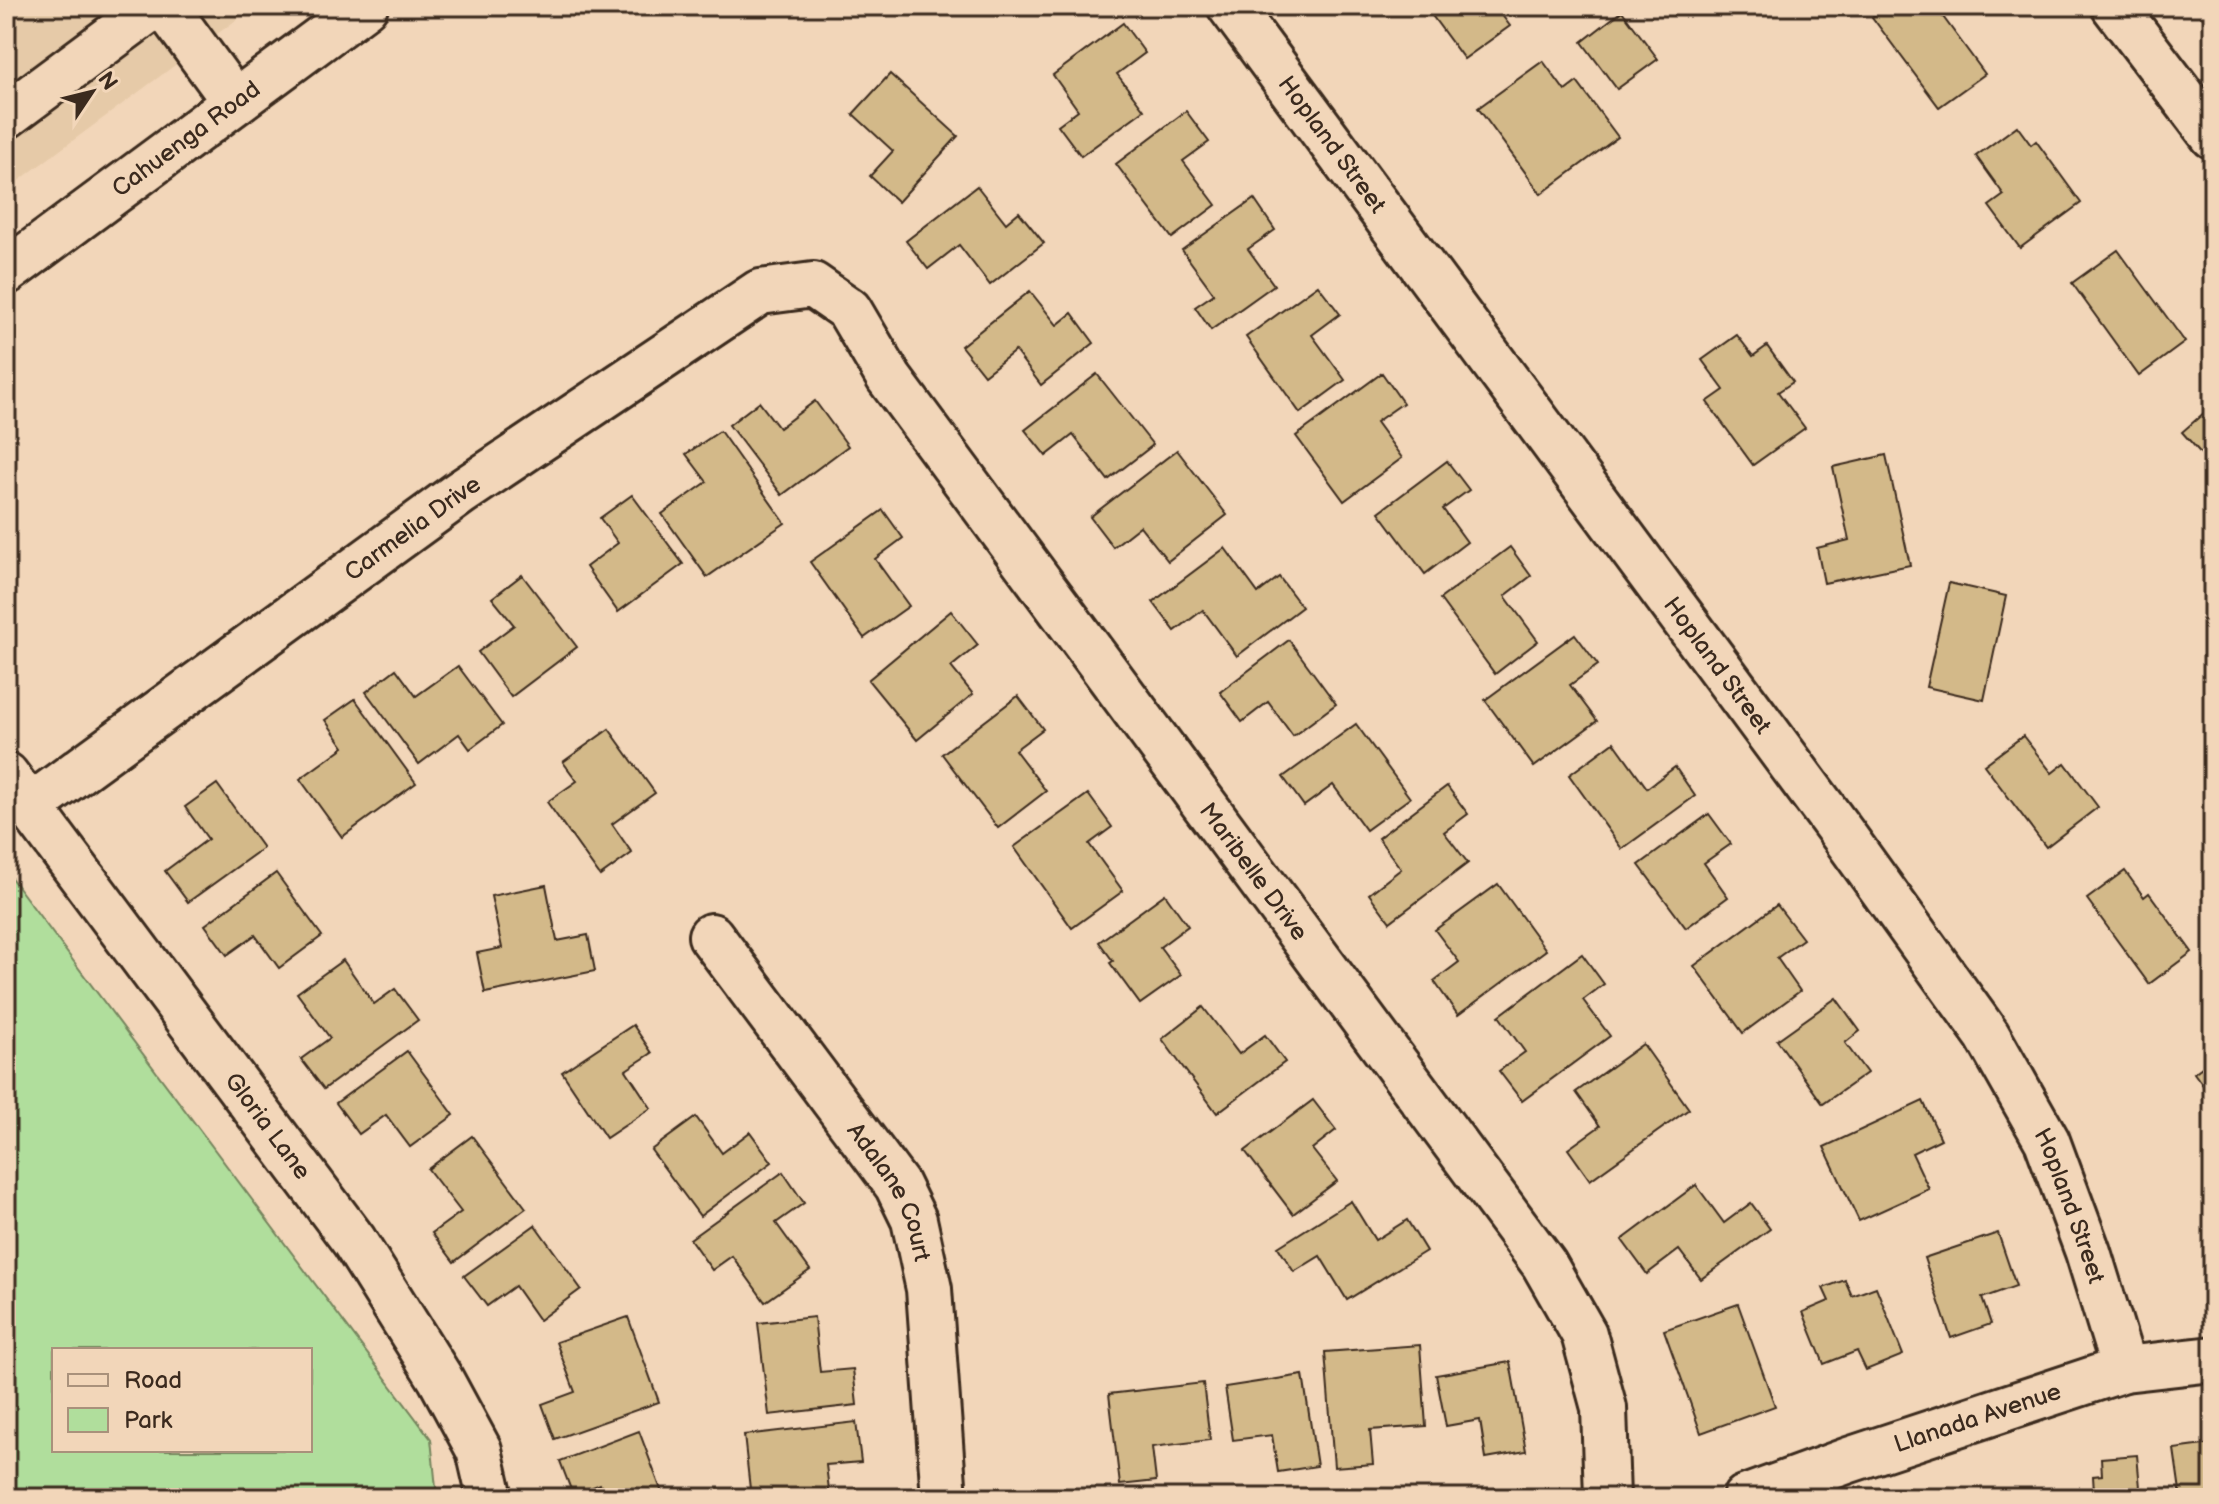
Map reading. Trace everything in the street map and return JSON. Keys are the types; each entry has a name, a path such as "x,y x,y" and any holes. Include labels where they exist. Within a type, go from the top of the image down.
{"street":[{"path":"6,116 154,6"},
{"path":"165,6 235,102"},
{"name":"Cahuenga Road","path":"6,272 365,6"},
{"name":"Hopland Street","path":"1230,6 1835,823 1987,1035 2047,1141 2088,1252 2124,1369"},
{"path":"2114,6 2213,136"},
{"name":"Carmelia Drive","path":"18,791 760,292 813,285"},
{"name":"Maribelle Drive","path":"813,285 849,310 889,378 1544,1264 1584,1334 1604,1408 1607,1498"},
{"name":"Gloria Lane","path":"18,791 354,1241 440,1378 479,1450 490,1498"},
{"name":"Adalane Court","path":"711,936 897,1185 914,1220 929,1289 944,1498"},
{"name":"Llanada Avenue","path":"1745,1498 1849,1460 2124,1369 2213,1359"}],"shaded area":[{"path":"6,6 255,6 6,190"}],"green space":[{"path":"6,871 431,1439 437,1498 6,1498"}],"building":[{"path":"960,6 985,6 961,13"},
{"path":"1425,6 1495,6 1510,26 1464,59"},
{"path":"1887,6 1935,6 1985,74 1939,107 1872,17"},
{"path":"1622,11 1658,59 1617,89 1582,42"},
{"path":"1123,23 1145,53 1117,74 1144,110 1081,156 1058,125 1078,110 1053,75"},
{"path":"1543,61 1565,91 1577,82 1618,137 1541,194 1478,108"},
{"path":"890,74 958,136 898,202 870,176 893,151 853,114"},
{"path":"1186,111 1209,142 1183,161 1216,205 1172,238 1116,164"},
{"path":"2017,126 2031,145 2036,141 2081,203 2020,248 1989,206 2004,195 1976,156"},
{"path":"977,186 1006,223 1019,212 1044,243 990,285 959,245 928,269 906,241"},
{"path":"1254,199 1275,230 1248,249 1274,285 1211,330 1195,307 1214,294 1182,250"},
{"path":"2118,250 2185,342 2139,376 2072,283"},
{"path":"1318,285 1340,314 1312,335 1345,380 1300,413 1246,337"},
{"path":"1030,291 1057,325 1072,313 1094,343 1041,385 1015,351 984,375 961,346"},
{"path":"1737,335 1753,356 1767,346 1793,382 1778,392 1805,428 1753,465 1707,402 1724,390 1702,360"},
{"path":"1382,373 1403,403 1376,422 1402,458 1344,501 1296,436"},
{"path":"1097,374 1153,445 1108,480 1073,435 1046,456 1025,430"},
{"path":"815,401 848,446 782,495 729,425 759,402 779,428"},
{"path":"2213,405 2213,467 2182,432"},
{"path":"720,431 785,523 707,577 662,514 707,482 686,454"},
{"path":"1177,450 1227,515 1168,561 1140,526 1113,547 1090,517"},
{"path":"1886,455 1910,565 1824,583 1817,548 1849,540 1833,467"},
{"path":"1447,461 1469,490 1443,509 1467,542 1425,574 1379,512"},
{"path":"632,495 683,564 618,612 586,567 618,543 600,518"},
{"path":"883,510 903,538 875,559 909,606 864,638 810,562"},
{"path":"1510,547 1531,576 1505,596 1538,641 1495,674 1440,599"},
{"path":"1225,548 1258,593 1279,577 1302,607 1237,656 1203,610 1175,631 1153,602"},
{"path":"522,575 577,647 511,697 478,652 514,625 492,598"},
{"path":"1949,583 2006,596 1984,700 1926,687"},
{"path":"951,611 978,645 951,667 973,694 917,740 868,680"},
{"path":"1575,634 1598,665 1570,685 1597,721 1534,767 1485,700"},
{"path":"1289,640 1336,704 1293,736 1268,702 1242,722 1220,692"},
{"path":"458,666 502,725 470,749 459,734 419,764 366,692 396,669 416,696"},
{"path":"1018,696 1043,729 1015,750 1046,791 998,828 942,754"},
{"path":"355,699 416,783 342,837 300,779 344,747 325,720"},
{"path":"1356,724 1410,798 1366,830 1333,785 1304,806 1283,777"},
{"path":"609,729 655,793 612,824 632,853 600,876 547,802 577,781 563,762"},
{"path":"2023,736 2052,773 2065,763 2098,807 2046,847 1984,765"},
{"path":"1614,742 1647,788 1675,767 1695,796 1622,849 1569,775"},
{"path":"217,784 263,848 188,902 165,871 208,839 185,807"},
{"path":"1447,786 1468,814 1444,832 1468,863 1390,922 1369,894 1401,869 1378,838"},
{"path":"1088,794 1112,827 1089,844 1123,891 1072,928 1014,847"},
{"path":"1709,814 1731,844 1704,863 1728,897 1686,928 1639,865"},
{"path":"2125,871 2144,897 2149,893 2192,952 2149,984 2087,899"},
{"path":"276,873 322,936 279,968 255,935 227,955 205,925"},
{"path":"1498,884 1546,950 1458,1015 1434,981 1459,962 1435,930"},
{"path":"546,885 557,941 588,935 595,971 485,993 477,953 502,948 491,896"},
{"path":"1165,894 1188,926 1160,947 1181,975 1140,1004 1110,963 1113,961 1099,942"},
{"path":"1777,905 1803,939 1777,958 1800,991 1743,1033 1694,966"},
{"path":"1582,954 1604,984 1583,1000 1610,1036 1522,1101 1499,1071 1525,1052 1499,1016"},
{"path":"343,960 374,1004 395,989 418,1020 324,1089 301,1059 330,1038 297,993"},
{"path":"1836,998 1860,1031 1845,1043 1867,1073 1823,1104 1777,1040"},
{"path":"1203,1007 1239,1054 1265,1035 1285,1062 1217,1113 1162,1039"},
{"path":"633,1025 652,1053 626,1070 651,1108 606,1138 562,1072"},
{"path":"1643,1044 1689,1109 1590,1180 1568,1149 1600,1126 1576,1092"},
{"path":"407,1051 454,1115 410,1147 386,1115 359,1134 336,1103"},
{"path":"2213,1059 2213,1099 2194,1073"},
{"path":"1313,1100 1336,1130 1312,1149 1337,1181 1293,1214 1245,1151"},
{"path":"1923,1101 1941,1139 1912,1153 1929,1189 1859,1221 1824,1147"},
{"path":"696,1117 722,1153 750,1132 772,1162 700,1216 651,1150"},
{"path":"472,1136 526,1208 454,1262 432,1233 461,1212 428,1169"},
{"path":"783,1172 804,1203 776,1223 810,1270 765,1302 732,1256 712,1270 690,1239"},
{"path":"1696,1185 1724,1223 1751,1203 1770,1229 1701,1279 1679,1250 1647,1274 1622,1240"},
{"path":"1351,1201 1375,1240 1407,1220 1426,1251 1347,1300 1320,1256 1294,1272 1278,1247"},
{"path":"535,1225 581,1289 539,1320 515,1286 487,1306 464,1276"},
{"path":"1998,1233 2016,1286 1982,1298 1991,1324 1951,1338 1924,1258"},
{"path":"1845,1280 1852,1296 1876,1287 1903,1355 1866,1370 1857,1351 1824,1364 1803,1312 1829,1301 1823,1288"},
{"path":"1738,1304 1775,1406 1701,1433 1664,1330"},
{"path":"628,1317 659,1402 555,1439 542,1404 575,1392 556,1342"},
{"path":"814,1317 820,1372 853,1369 857,1405 769,1415 758,1323"},
{"path":"1420,1345 1426,1426 1370,1430 1373,1464 1334,1467 1325,1352"},
{"path":"1510,1362 1526,1451 1486,1458 1480,1420 1446,1426 1436,1375"},
{"path":"1303,1375 1317,1466 1278,1472 1272,1435 1233,1440 1225,1387"},
{"path":"1203,1383 1210,1440 1152,1447 1156,1481 1120,1485 1109,1394"},
{"path":"856,1422 861,1462 826,1465 830,1498 751,1498 744,1435"},
{"path":"639,1431 664,1498 605,1498 600,1484 573,1495 560,1461"},
{"path":"2212,1444 2213,1498 2181,1498 2174,1449"},
{"path":"2137,1455 2141,1498 2061,1498 2060,1495 2094,1492 2093,1476 2102,1475 2101,1458"}]}
